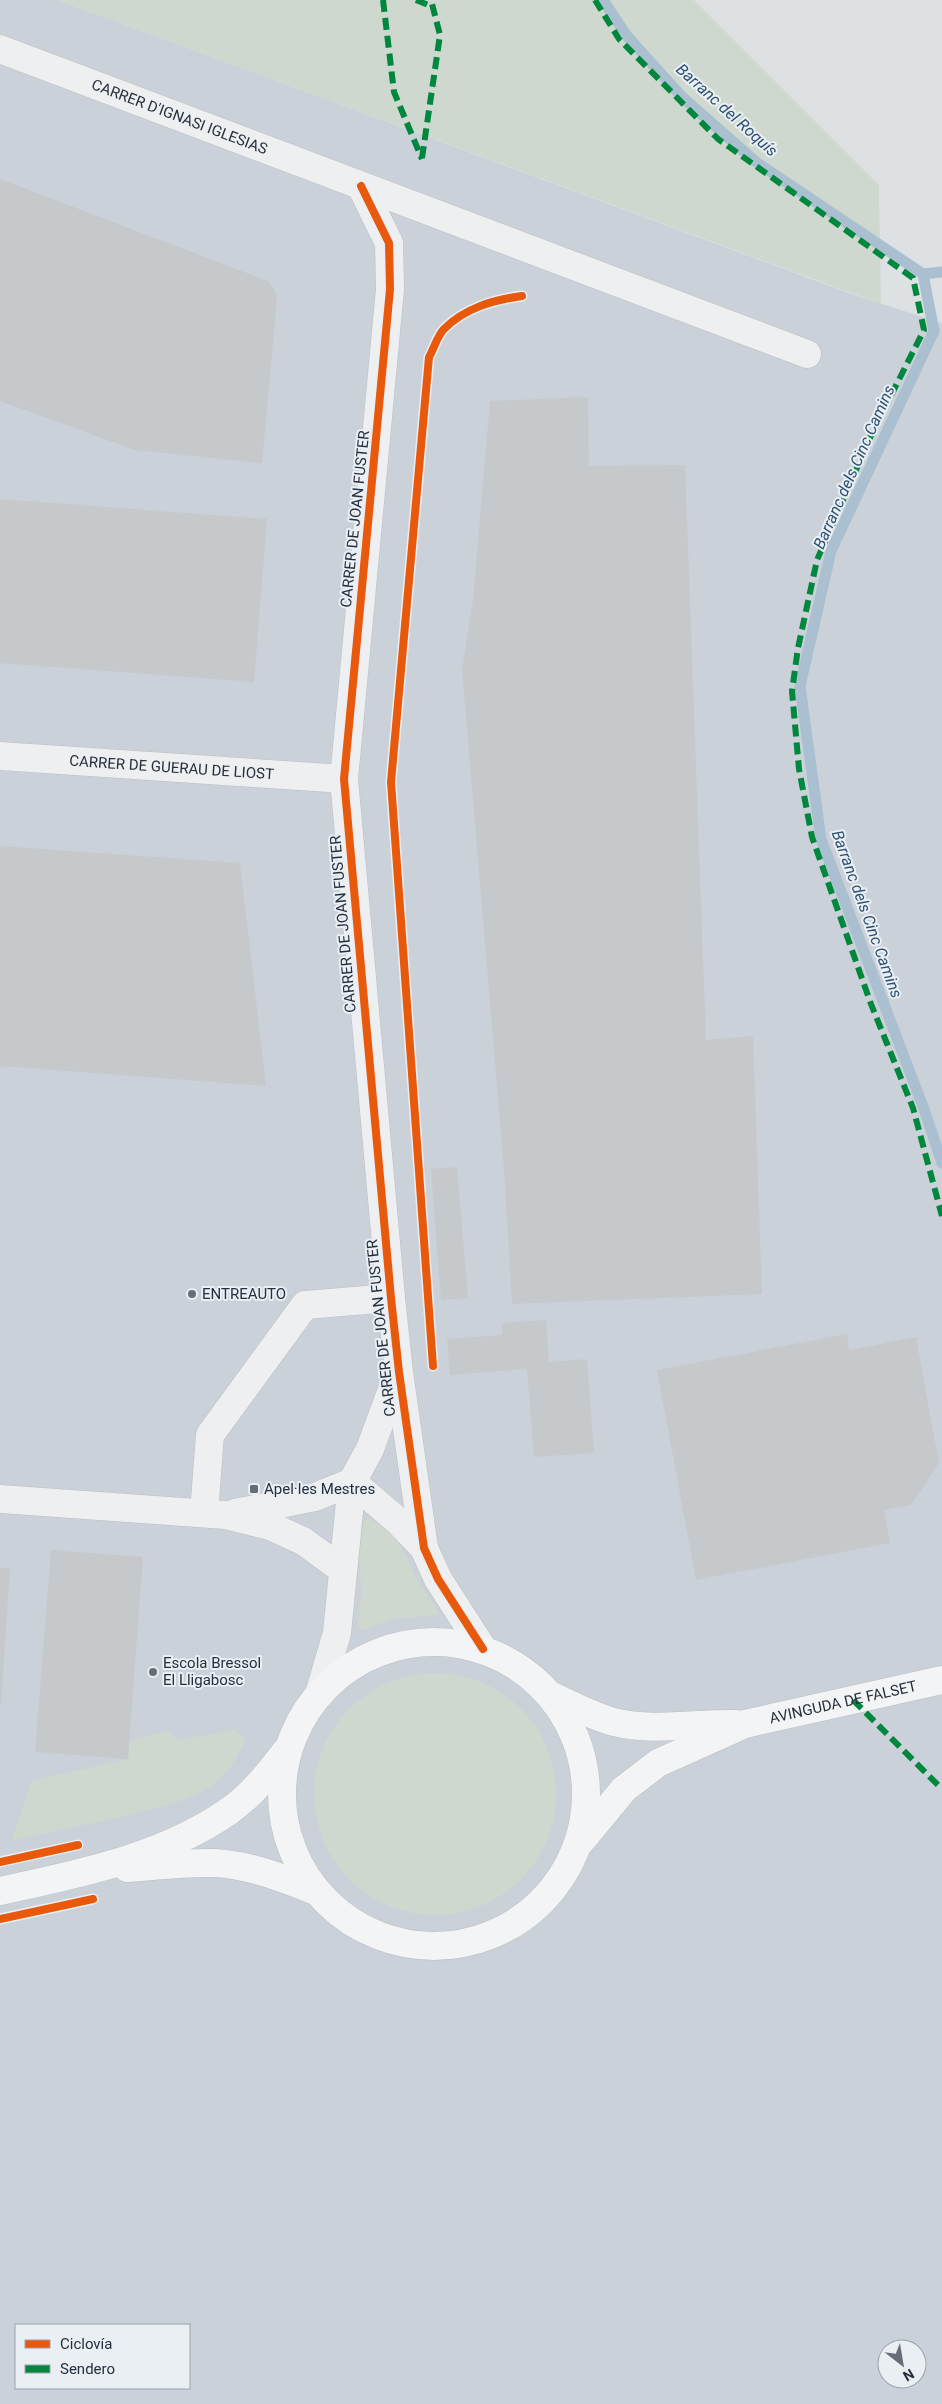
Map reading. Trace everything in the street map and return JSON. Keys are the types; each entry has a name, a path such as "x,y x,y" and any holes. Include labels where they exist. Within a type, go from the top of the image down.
{"main road":[{"path":"448,1642 483,1649 527,1673 564,1712 583,1765 585,1797 583,1828 567,1868 547,1896 520,1920 495,1934 443,1947 396,1942 369,1932 325,1902 302,1872 287,1838 281,1805 284,1762 297,1725 320,1691 340,1672 370,1656 410,1643 448,1642"},
{"name":"AVINGUDA DE FALSET","path":"745,1724 942,1680"},
{"path":"548,1694 614,1722 650,1726 705,1723 745,1724"},
{"path":"576,1848 598,1818 624,1789 658,1763 745,1724"},
{"path":"0,1890 86,1872 166,1844 229,1811 254,1790 291,1743"},
{"path":"86,1872 215,1863 248,1868 284,1878 318,1892"}],"street":[{"name":"CARRER D'IGNASI IGLESIAS","path":"0,49 807,354"},
{"name":"CARRER DE JOAN FUSTER","path":"361,186 390,243 390,289 344,779 390,1298 398,1372 424,1548 438,1579 483,1649"},
{"name":"CARRER DE GUERAU DE LIOST","path":"0,756 344,779"},
{"path":"215,1514 210,1436 305,1305 390,1298"},
{"name":"CARRER DE JOAN FUSTER","path":"320,1691 337,1633 352,1482 370,1449 398,1372"},
{"name":"CARRER DE JOAN FUSTER","path":"352,1482 398,1521 424,1548"},
{"path":"215,1514 315,1497 352,1482"},
{"path":"0,1499 215,1514 270,1526 303,1541 343,1570"}],"shaded area":[{"path":"0,0 58,0 857,296 942,323 942,2404 0,2404"},
{"path":"58,0 694,0 879,185 881,304"},
{"path":"368,1519 387,1529 394,1537 439,1615 391,1619 363,1630 357,1627 361,1597 360,1549 364,1521"},
{"path":"435,1673 459,1675 481,1682 502,1693 521,1708 536,1727 547,1748 554,1770 556,1794 554,1818 547,1840 536,1861 521,1880 502,1895 481,1906 459,1913 435,1915 411,1913 389,1906 368,1895 349,1880 334,1861 323,1840 316,1818 314,1794 316,1770 323,1748 334,1727 349,1708 368,1693 389,1682 411,1675"},
{"path":"235,1730 246,1738 240,1752 228,1771 217,1782 195,1795 170,1804 127,1815 12,1840 32,1781 128,1759 129,1741 167,1731 178,1740"}],"building":[{"path":"0,179 268,281 274,289 277,299 262,463 135,450 0,401"},
{"path":"588,397 589,466 685,465 706,1040 753,1036 762,1294 512,1304 504,1169 462,669 473,600 490,401"},
{"path":"0,499 267,519 254,682 0,663"},
{"path":"0,846 240,863 266,1086 0,1066"},
{"path":"457,1167 468,1298 441,1300 431,1169"},
{"path":"546,1320 549,1362 587,1359 594,1453 534,1457 527,1369 450,1375 447,1339 502,1335 502,1323"},
{"path":"847,1334 849,1350 916,1337 939,1463 911,1505 884,1510 890,1543 696,1580 657,1370"},
{"path":"51,1550 143,1557 128,1759 35,1752"},
{"path":"0,1568 10,1568 1,1703 0,1703"}],"waterway":[{"name":"Barranc del Roquís","path":"603,0 627,36 682,97 756,162 923,274"},
{"path":"923,274 942,272"},
{"name":"Barranc dels Cinc Camins","path":"923,274 934,331 831,551 800,686 821,839 924,1109 942,1163"}],"marked path":[{"path":"383,0 394,92 422,159"},
{"path":"416,0 433,7"},
{"path":"422,158 440,35 431,0"},
{"path":"595,0 619,39 718,139 913,278 924,330 872,433 817,560 798,648 792,691 799,769 812,837 871,1004 913,1108 942,1216"},
{"path":"853,1700 942,1789"}],"cycle path":[{"path":"361,186 389,243 390,289 344,779 391,1298 399,1372 424,1548 438,1579 483,1649"},
{"path":"433,1366 391,782 429,357 444,329 470,310 501,300 522,296"},
{"path":"0,1862 78,1845"},
{"path":"0,1919 93,1899"}],"place":[{"name":"ENTREAUTO","path":"192,1294"},
{"name":"Apel·les Mestres","path":"254,1489"},
{"name":"Escola Bressol El Lligabosc","path":"153,1672"}]}
